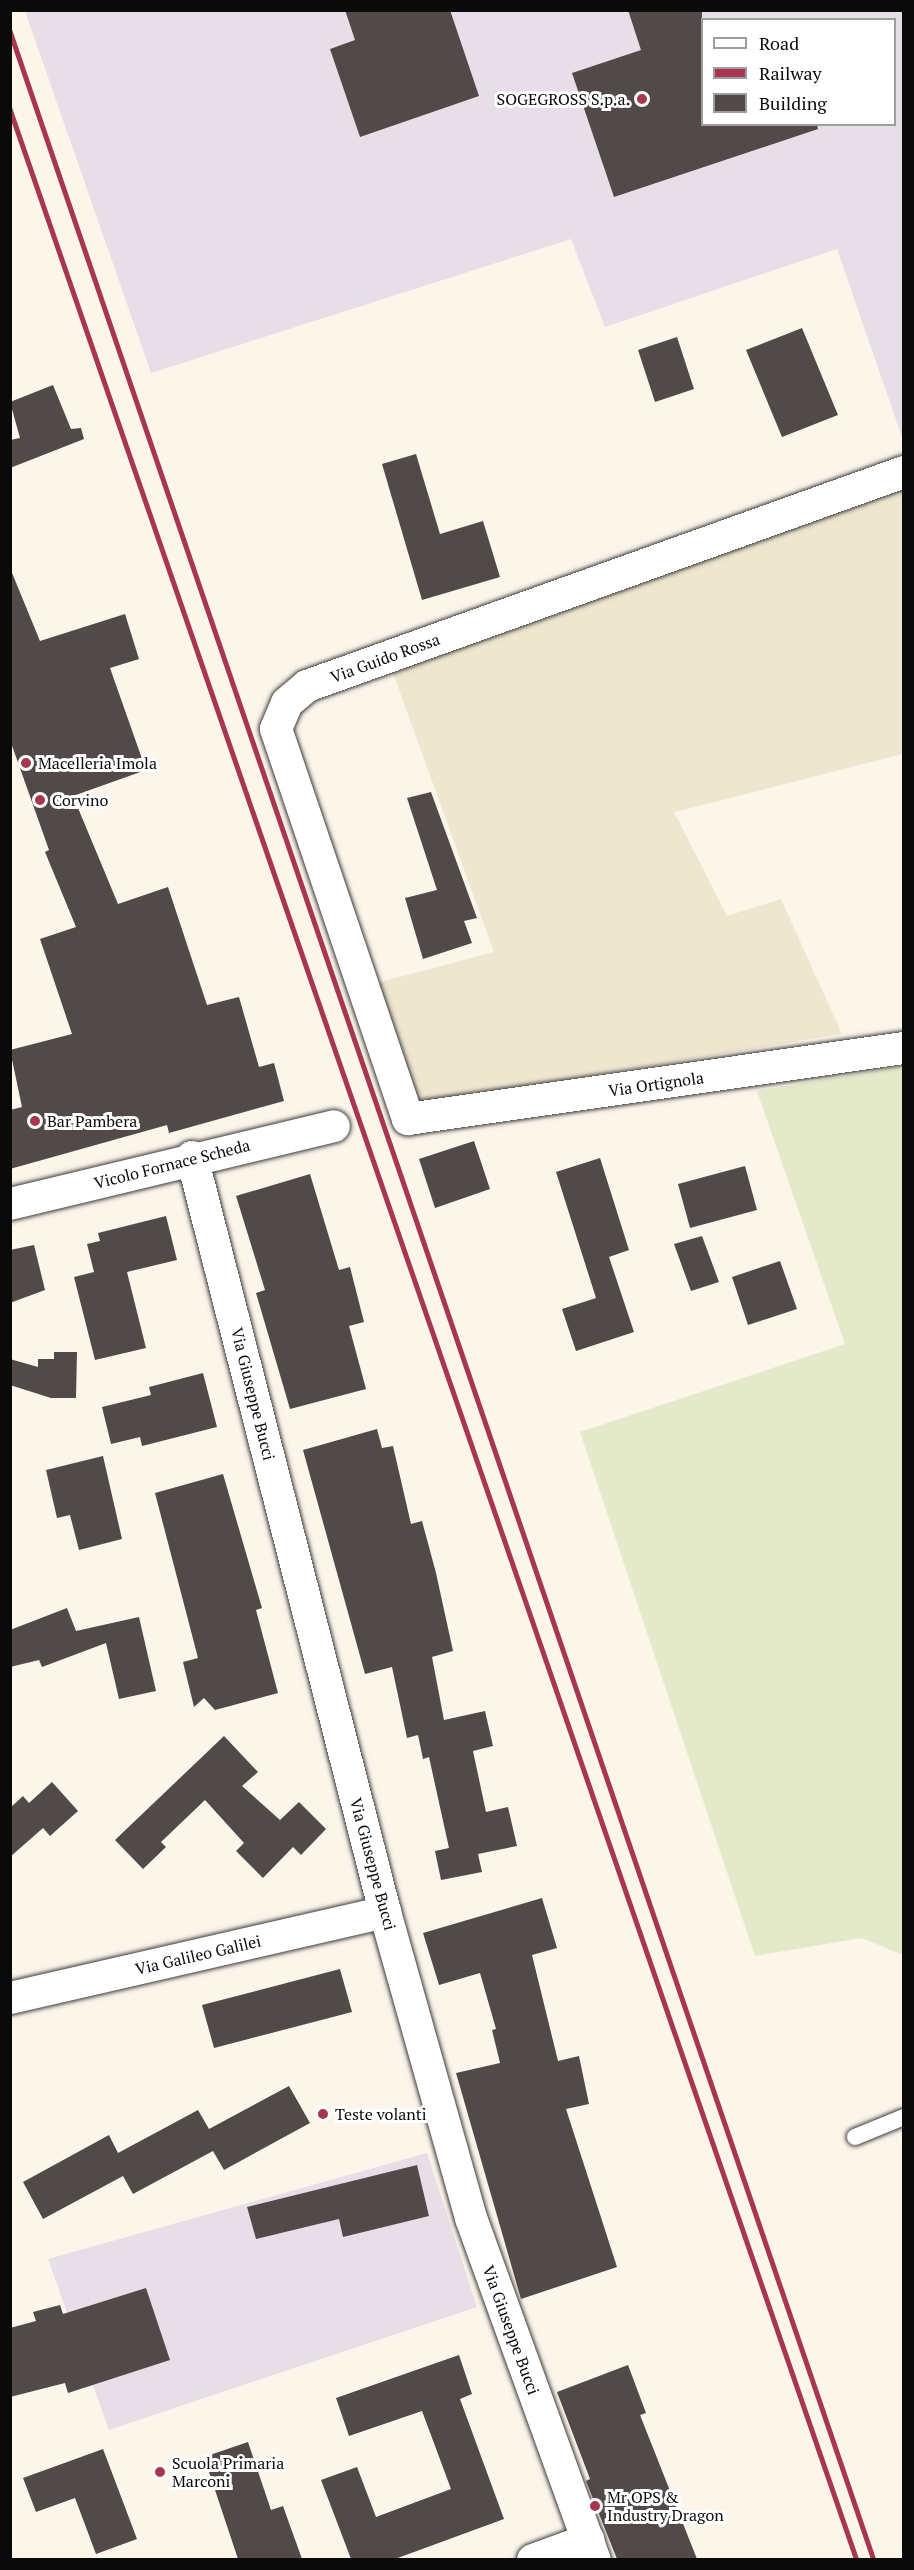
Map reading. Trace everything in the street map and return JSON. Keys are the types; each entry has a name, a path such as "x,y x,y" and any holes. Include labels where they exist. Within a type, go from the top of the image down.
{"street":[{"name":"Via Guido Rossa","path":"408,1119 276,729 287,702 306,686 903,472"},
{"name":"Via Ortignola","path":"408,1119 903,1048"},
{"name":"Vicolo Fornace Scheda","path":"10,1204 192,1157 334,1126"},
{"name":"Via Giuseppe Bucci","path":"192,1157 385,1912 471,2218 591,2550"},
{"name":"Via Galileo Galilei","path":"10,1998 385,1912"},
{"path":"533,2559 591,2550"}],"lane":[{"path":"855,2137 903,2117"}],"shaded area":[{"path":"25,11 903,11 903,440 837,249 605,327 571,239 151,373"},
{"path":"903,479 903,754 674,812 727,916 781,899 842,1034 426,1103 410,1095 373,984 494,952 390,665"},
{"path":"427,2153 477,2307 109,2430 48,2259"}],"green space":[{"path":"903,1066 903,1955 862,1938 755,1956 580,1432 845,1344 757,1091"}],"building":[{"path":"345,10 450,10 479,96 360,137 330,49 355,40"},
{"name":"SOGEGROSS S.p.a.","path":"628,10 702,10 701,126 817,126 818,129 614,197 572,73 641,50"},
{"path":"802,328 838,415 782,437 746,350"},
{"path":"677,337 694,389 655,402 638,350"},
{"path":"53,385 71,429 81,428 84,439 10,468 10,440 20,438 10,402"},
{"path":"416,454 440,534 483,521 500,577 422,600 382,464"},
{"path":"10,568 40,641 125,614 139,659 110,668 146,770 73,796 118,904 168,887 207,1005 239,997 259,1067 274,1063 284,1101 169,1133 167,1125 10,1169 10,1110 22,1107 10,1050 72,1034 40,939 76,927 45,852 49,850 10,740"},
{"path":"431,792 477,918 464,921 472,943 423,959 405,898 437,890 407,798"},
{"path":"474,1141 490,1189 435,1208 419,1159"},
{"path":"600,1158 629,1250 609,1257 634,1332 576,1351 562,1309 596,1298 556,1172"},
{"path":"745,1166 757,1210 690,1228 678,1184"},
{"path":"310,1174 339,1270 350,1267 364,1322 349,1326 366,1389 290,1409 256,1293 265,1290 236,1196"},
{"path":"166,1216 177,1260 127,1272 146,1348 95,1360 74,1277 94,1272 87,1244 100,1241 98,1233"},
{"path":"702,1236 719,1282 691,1291 674,1244"},
{"path":"34,1245 45,1290 10,1303 10,1250"},
{"path":"780,1261 797,1309 748,1325 732,1277"},
{"path":"54,1352 77,1352 76,1398 51,1398 10,1385 10,1359 38,1367 38,1359 54,1359"},
{"path":"203,1373 217,1427 142,1446 140,1437 111,1444 102,1407 151,1395 149,1387"},
{"path":"377,1429 382,1448 393,1446 411,1524 422,1521 436,1573 453,1651 432,1657 444,1720 485,1711 493,1746 473,1751 486,1812 508,1807 517,1846 478,1854 482,1872 441,1880 435,1851 449,1848 429,1757 423,1759 418,1735 407,1738 392,1667 365,1674 303,1450"},
{"path":"103,1456 122,1539 79,1550 70,1515 57,1518 46,1470"},
{"path":"223,1474 262,1608 256,1610 278,1693 215,1710 204,1698 194,1707 183,1662 198,1658 155,1493"},
{"path":"67,1608 76,1631 139,1617 156,1691 119,1699 106,1643 42,1667 39,1660 10,1667 10,1630"},
{"path":"224,1736 258,1772 242,1786 280,1820 299,1802 326,1829 301,1855 293,1847 263,1878 236,1851 244,1843 205,1800 161,1842 166,1847 143,1869 115,1840"},
{"path":"52,1782 78,1811 50,1836 43,1828 10,1857 10,1808 23,1796 29,1803"},
{"path":"542,1898 557,1948 532,1955 558,2061 579,2056 589,2104 566,2109 617,2267 521,2299 456,2073 500,2063 492,2030 496,2029 480,1973 439,1985 423,1933"},
{"path":"340,1969 352,2012 214,2048 202,2005"},
{"path":"289,2086 310,2123 224,2170 213,2151 133,2194 123,2176 43,2219 23,2182 109,2135 118,2153 198,2110 209,2129"},
{"path":"417,2165 429,2216 343,2237 339,2219 256,2239 247,2207"},
{"path":"146,2288 170,2360 68,2393 65,2383 10,2397 10,2328 36,2321 33,2312 60,2305 63,2314"},
{"path":"459,2355 472,2394 460,2399 504,2519 395,2559 351,2559 321,2480 357,2467 376,2517 451,2489 422,2411 349,2436 336,2398"},
{"path":"628,2365 646,2413 640,2415 697,2559 617,2559 586,2481 590,2479 557,2392"},
{"path":"248,2442 271,2510 283,2506 302,2559 238,2559 204,2457"},
{"path":"103,2449 137,2539 96,2554 75,2498 36,2512 23,2478"}],"railway":[{"path":"10,31 874,2560"},
{"path":"10,109 857,2560"}],"place":[{"name":"SOGEGROSS S.p.a.","path":"642,99"},
{"name":"Macelleria Imola","path":"26,763"},
{"name":"Corvino","path":"40,800"},
{"name":"Bar Pambera","path":"35,1121"},
{"name":"Teste volanti","path":"323,2114"},
{"name":"Scuola Primaria Marconi","path":"160,2472"},
{"name":"Mr OPS & Industry Dragon","path":"595,2506"}]}
